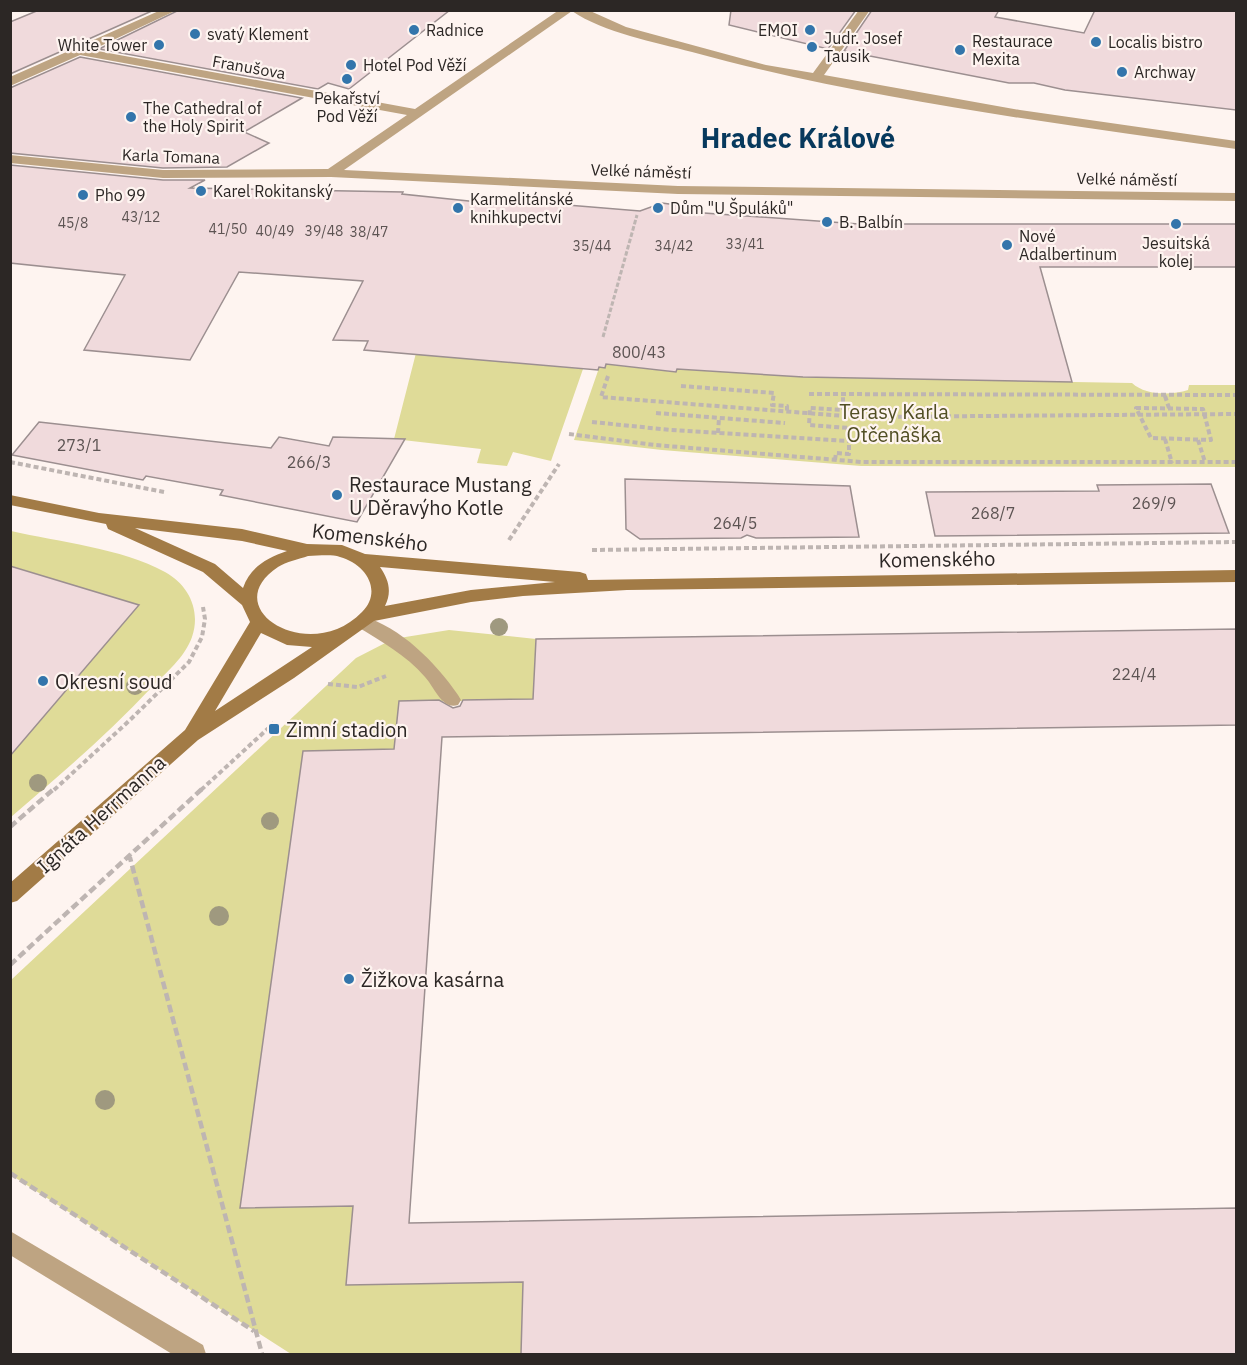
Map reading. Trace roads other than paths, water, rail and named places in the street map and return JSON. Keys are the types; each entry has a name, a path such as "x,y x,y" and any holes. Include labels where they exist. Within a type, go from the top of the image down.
{"street":[{"path":"10,82 172,10"},
{"path":"331,173 567,10"},
{"path":"577,10 592,18 648,37 765,68 1020,114 1236,145"},
{"path":"816,78 865,10"},
{"name":"Franušova","path":"77,51 416,113"},
{"name":"Karla Tomana","path":"10,159 163,174 331,173"},
{"name":"Velké náměstí","path":"331,173 644,188 1236,197"},
{"name":"Komenského","path":"10,500 99,518 242,535 307,550 342,551 362,560 638,583"},
{"name":"Komenského","path":"99,518 209,568 248,601"},
{"path":"307,550 284,557 261,572 251,586 248,601 252,615 269,632 292,639 314,640 344,633 366,619 379,601 381,588 377,574 362,560"},
{"name":"Komenského","path":"366,619 422,602 480,595 638,583 1236,576"},
{"path":"366,619 415,654 429,667 453,700"},
{"name":"Ignáta Herrmanna","path":"191,735 258,623"},
{"name":"Ignáta Herrmanna","path":"10,895 191,735 288,673 344,633"},
{"path":"10,1242 194,1354"}],"place":[{"name":"Radnice","path":"414,30"},
{"name":"EMOI","path":"810,30"},
{"name":"svatý Klement","path":"195,34"},
{"name":"Localis bistro","path":"1096,42"},
{"name":"White Tower","path":"159,45"},
{"name":"Judr. Josef Tausik","path":"812,47"},
{"name":"Restaurace Mexita","path":"960,50"},
{"name":"Hotel Pod Věží","path":"351,65"},
{"name":"Archway","path":"1122,72"},
{"name":"Pekařství Pod Věží","path":"347,79"},
{"name":"The Cathedral of the Holy Spirit","path":"131,117"},
{"name":"Karel Rokitanský","path":"201,191"},
{"name":"Pho 99","path":"83,195"},
{"name":"Karmelitánské knihkupectví","path":"458,208"},
{"name":"Dům \"U Špuláků\"","path":"658,208"},
{"name":"B. Balbín","path":"827,222"},
{"name":"Jesuitská kolej","path":"1176,224"},
{"name":"Nové Adalbertinum","path":"1007,245"},
{"name":"Restaurace Mustang U Děravýho Kotle","path":"337,495"},
{"name":"Okresní soud","path":"43,681"},
{"name":"Zimní stadion","path":"274,729"},
{"name":"Žižkova kasárna","path":"349,979"}],"district":[{"name":"Hradec Králové","path":"798,137"}],"park label":[{"name":"Terasy Karla Otčenáška","path":"894,422"}]}
